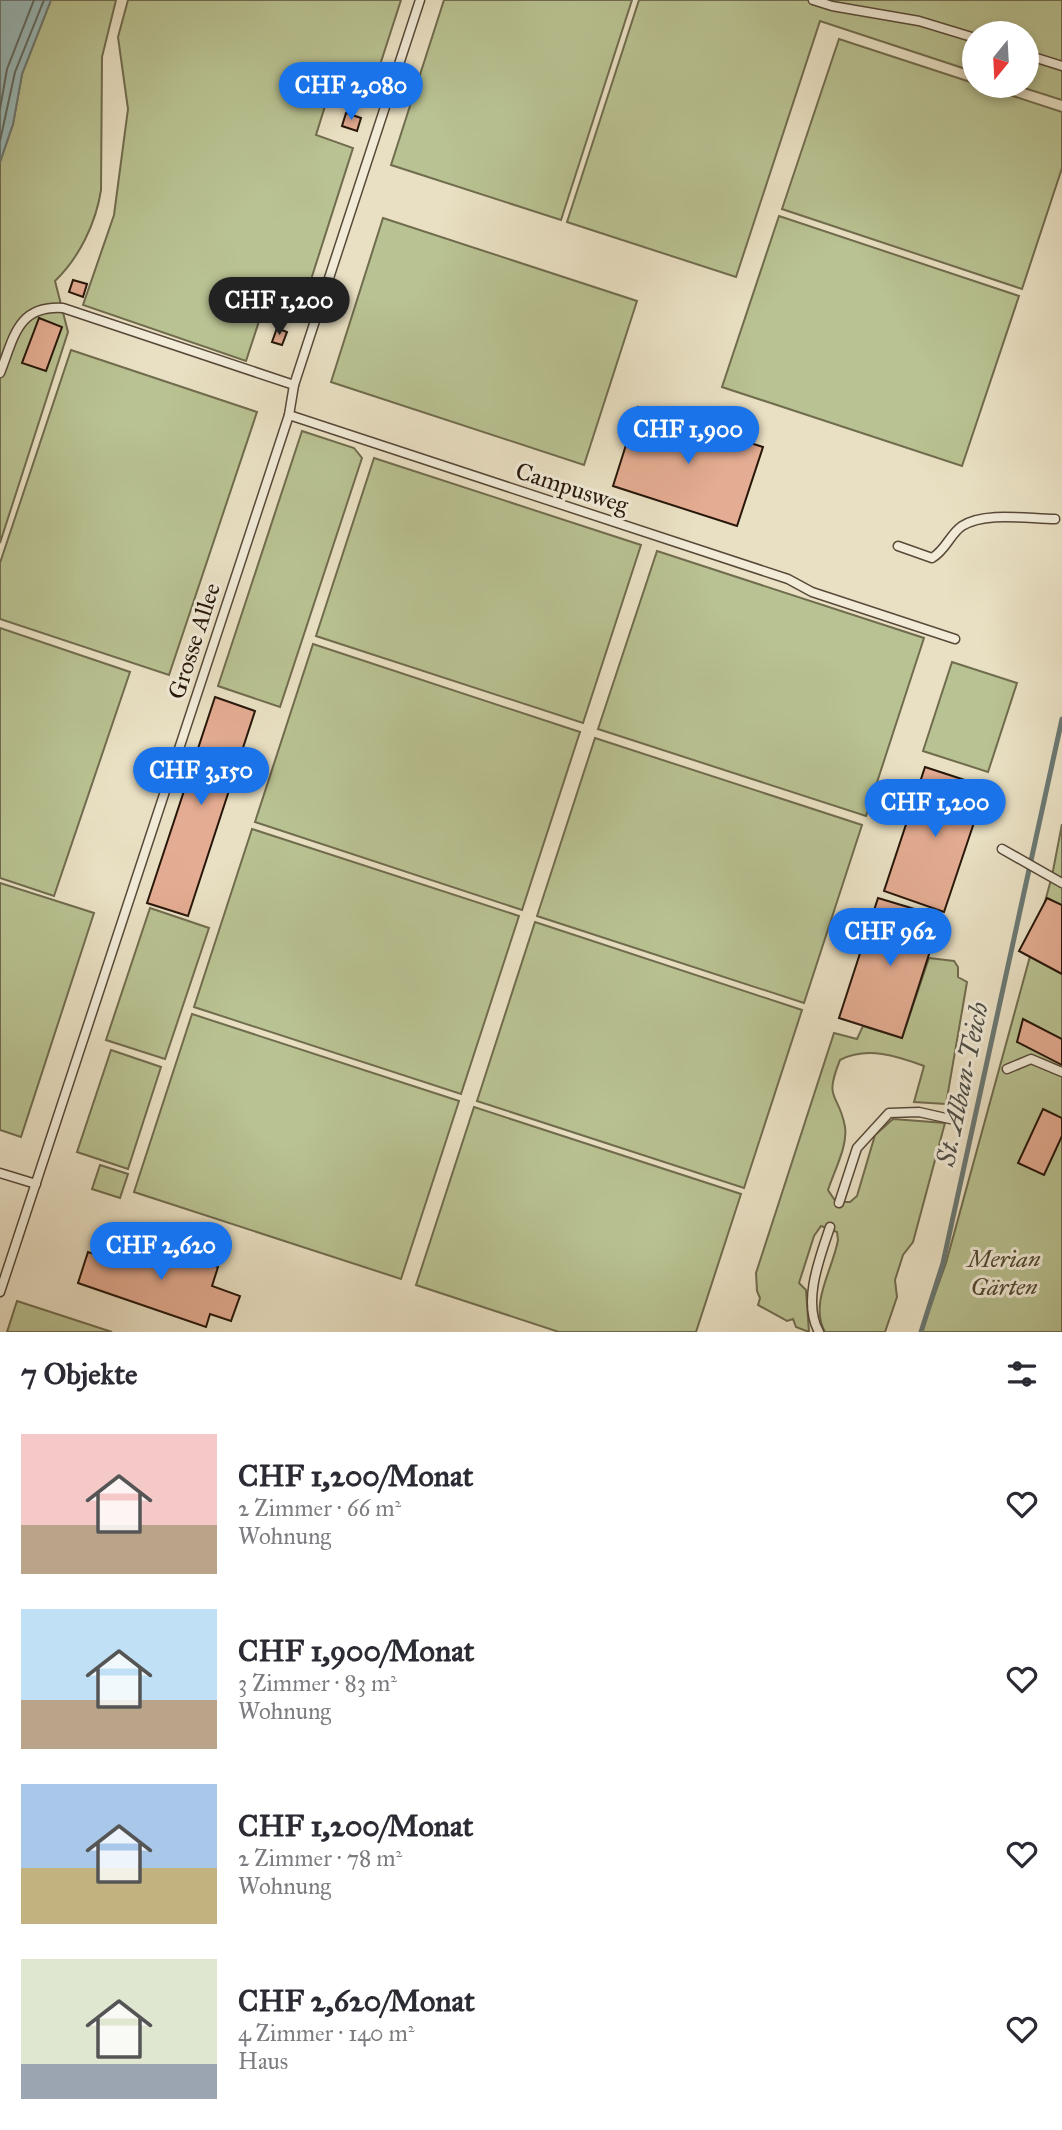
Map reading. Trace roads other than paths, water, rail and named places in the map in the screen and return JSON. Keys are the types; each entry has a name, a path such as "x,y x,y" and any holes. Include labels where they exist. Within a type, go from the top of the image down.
{"lane":[{"name":"Grosse Allee","path":"0,1292 289,415 293,385 420,0"},
{"path":"813,0 832,6 919,21 962,34"},
{"path":"1040,59 1062,66"},
{"path":"0,373 25,317 43,307 63,308 293,385"},
{"name":"Campusweg","path":"289,415 788,579 841,601 954,639"},
{"path":"898,547 932,558 941,553 960,527 977,519 1055,519"},
{"path":"1002,849 1062,883"},
{"path":"1007,1069 1031,1059 1062,1072"},
{"path":"839,1203 857,1149 889,1113 919,1112 950,1119"},
{"path":"0,1173 36,1184"},
{"path":"818,1332 814,1324 813,1292 830,1227"}],"water":[{"path":"0,0 51,0 22,74 13,124 0,162"}],"waterway":[{"name":"St. Alban-Teich","path":"921,1332 943,1263 1062,719"}],"park label":[{"name":"Merian Gärten","path":"1004,1273"}]}
